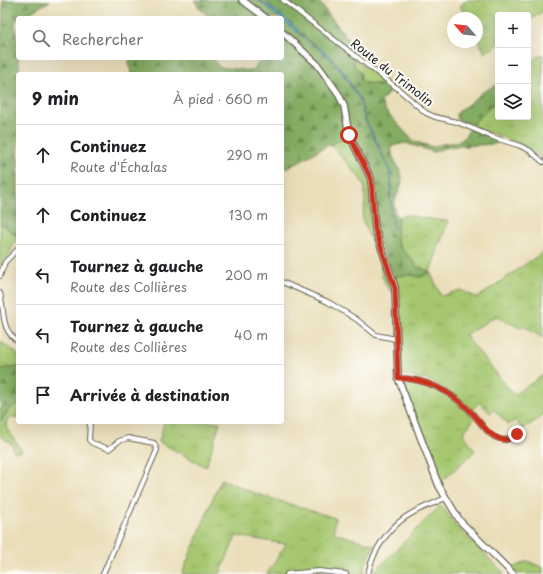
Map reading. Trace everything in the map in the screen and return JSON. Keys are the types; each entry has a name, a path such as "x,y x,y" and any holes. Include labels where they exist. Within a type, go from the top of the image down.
{"street":[{"path":"242,0 263,16"},
{"name":"Route du Trimolin","path":"283,0 397,88 426,113 462,124 495,138 518,145 529,150 543,162"},
{"path":"284,34 317,64 342,101 349,135 371,179 375,229 394,283 398,378 409,412 445,498 454,513 467,529 513,574"},
{"path":"0,276 5,262 16,251"},
{"path":"284,283 328,302 356,319 376,335 396,339"},
{"path":"0,292 4,307 4,325 8,332 16,339"},
{"path":"398,378 424,381 444,390 470,410 490,434 497,438 506,440 517,434"},
{"path":"90,424 89,440 97,446 111,449 119,441 132,438 154,443 158,450 104,574"},
{"path":"368,574 370,560 376,549 391,530 414,512 445,498"},
{"path":"288,574 319,571 346,574"}],"green space":[{"path":"3,0 50,1 24,16 16,16 15,21 16,60 19,60 20,72 16,72 16,235 0,224 0,37 2,36"},
{"path":"194,0 315,0 319,2 352,44 354,49 354,65 361,74 360,78 363,83 378,84 385,82 393,88 381,101 385,110 413,141 433,147 445,143 454,143 462,140 470,129 499,141 496,144 444,148 434,152 405,143 392,146 392,155 400,170 402,178 394,202 395,212 398,217 397,240 399,246 412,259 416,266 430,272 421,277 410,275 395,276 391,269 376,228 374,212 376,191 375,178 353,135 328,145 286,169 284,167 284,72 131,72 130,60 214,60 219,67 253,71 261,60 284,60 284,16 208,16 201,10"},
{"path":"467,0 543,0 543,11 531,20 531,12 495,12 495,46 485,53 482,48 483,12 464,12 460,6"},
{"path":"542,54 543,159 518,143 472,125 495,102 495,120 531,120 531,61"},
{"path":"353,58 385,82 378,84 363,83 360,78 361,74 354,65"},
{"path":"495,86 495,102 472,125 457,119 456,114 483,92"},
{"path":"347,137 370,182 370,218 373,234 393,293 384,281 381,273 381,266 362,219 365,202 365,189 362,181 331,144"},
{"path":"407,215 448,221 430,272 416,266 412,259 399,246 397,240 398,217"},
{"path":"0,224 16,235 16,240 0,271"},
{"path":"543,252 543,338 525,327 520,328 496,316 465,335 514,395 543,375 543,416 523,429 515,420 509,425 494,410 490,413 480,402 472,410 458,397 433,382 400,374 399,298 395,276 410,275 421,277 430,272 441,296 461,290 477,298"},
{"path":"0,341 16,353 16,367 0,369"},
{"path":"16,367 16,405 9,409 2,420 0,420 0,369"},
{"path":"406,380 435,388 444,393 460,405 474,419 463,433 475,451 441,482 403,385 403,381"},
{"path":"16,405 16,417 9,418 6,422 8,430 22,451 14,452 12,444 0,436 0,420 2,420 9,409"},
{"path":"164,424 219,424 206,467 159,442"},
{"path":"221,479 257,494 335,518 334,533 375,545 365,564 364,574 353,574 324,569 267,574 286,544 236,536 220,574 182,574"},
{"path":"441,505 456,526 505,574 372,574"},
{"path":"528,561 543,568 543,574 518,574 512,568"}],"water":[{"path":"258,0 269,6 281,16 278,16"},
{"path":"284,18 295,27 305,38 284,21"},
{"path":"308,40 329,55 341,69 360,99 366,120 392,174 390,200 391,174 365,120 360,101 341,71 331,59"}],"route":[{"path":"349,135 353,145 365,164 371,179 373,192 373,221 377,239 394,283 396,302 396,366 398,378 424,381 444,390 470,410 490,434 497,438 506,440 511,439 517,434"}]}
